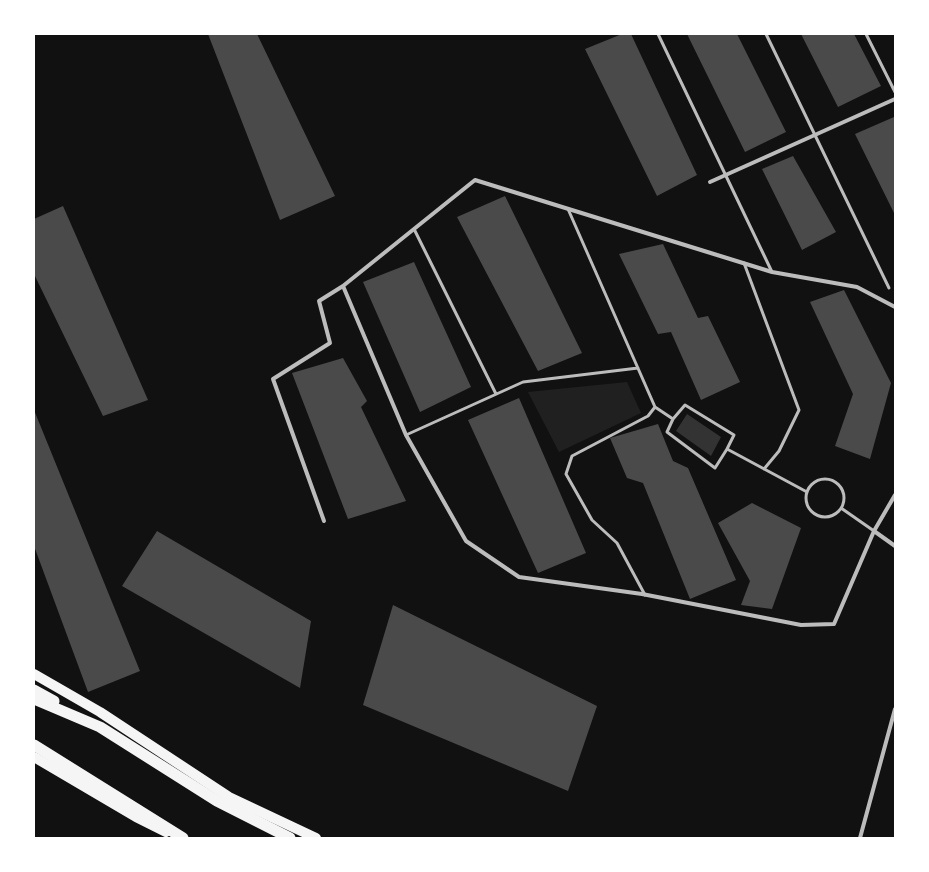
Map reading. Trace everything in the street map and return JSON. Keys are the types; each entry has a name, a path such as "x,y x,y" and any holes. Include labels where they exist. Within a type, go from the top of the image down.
{"highway":[{"path":"34,690 100,727 217,801 290,838"},
{"path":"34,699 100,727"},
{"path":"34,745 178,837"},
{"path":"34,752 63,764"}],"main road":[{"path":"34,674 100,712 229,797 316,838"},
{"path":"34,757 136,817 178,837"}],"street":[{"path":"710,182 895,99"},
{"path":"324,520 274,379 330,343 320,301 343,286 475,180 772,272 857,287 895,308"},
{"path":"343,286 406,435 466,541 519,577 645,595 801,625 834,624 874,531 895,495"},
{"path":"874,531 895,546"},
{"path":"860,838 893,726 895,709"}],"lane":[{"path":"658,34 772,272"},
{"path":"766,34 889,288"},
{"path":"866,34 895,92"},
{"path":"568,208 655,407 673,419"},
{"path":"414,229 496,394"},
{"path":"744,263 799,410 779,451 764,469"},
{"path":"406,435 523,382 638,368"},
{"path":"685,405 734,435 727,449 715,468 667,432 673,419 685,405"},
{"path":"645,595 617,544 592,520 566,474 572,456 648,416 655,407"},
{"path":"727,449 807,492"},
{"path":"827,479 833,481 842,490 844,502 841,508 832,516 826,518 820,517 810,510 807,504 807,492 814,482 827,479"},
{"path":"841,508 874,531"}],"shaded area":[{"path":"627,382 641,413 559,452 528,392"},
{"path":"687,414 721,437 711,456 676,431"}],"building":[{"path":"208,34 257,34 335,196 280,220"},
{"path":"622,34 631,34 697,175 657,196 585,49"},
{"path":"687,34 737,34 786,132 745,152"},
{"path":"801,34 854,34 881,86 838,107"},
{"path":"894,117 895,119 895,215 855,134"},
{"path":"793,156 836,232 802,250 762,169"},
{"path":"505,196 582,353 538,371 457,217"},
{"path":"63,206 148,400 103,416 34,274 34,219"},
{"path":"663,244 698,318 708,316 740,382 701,400 671,332 658,334 619,254"},
{"path":"414,262 471,387 420,412 363,282"},
{"path":"844,290 891,383 870,459 835,446 853,394 810,302"},
{"path":"343,358 367,401 361,407 406,501 348,519 292,373"},
{"path":"519,398 586,553 538,573 468,420"},
{"path":"34,410 140,671 88,692 34,546"},
{"path":"658,424 673,461 688,468 736,580 690,599 643,483 627,478 610,438"},
{"path":"752,503 801,528 772,609 741,605 750,581 718,523"},
{"path":"157,531 311,621 300,688 122,586"},
{"path":"393,605 597,706 568,791 363,705"}]}
